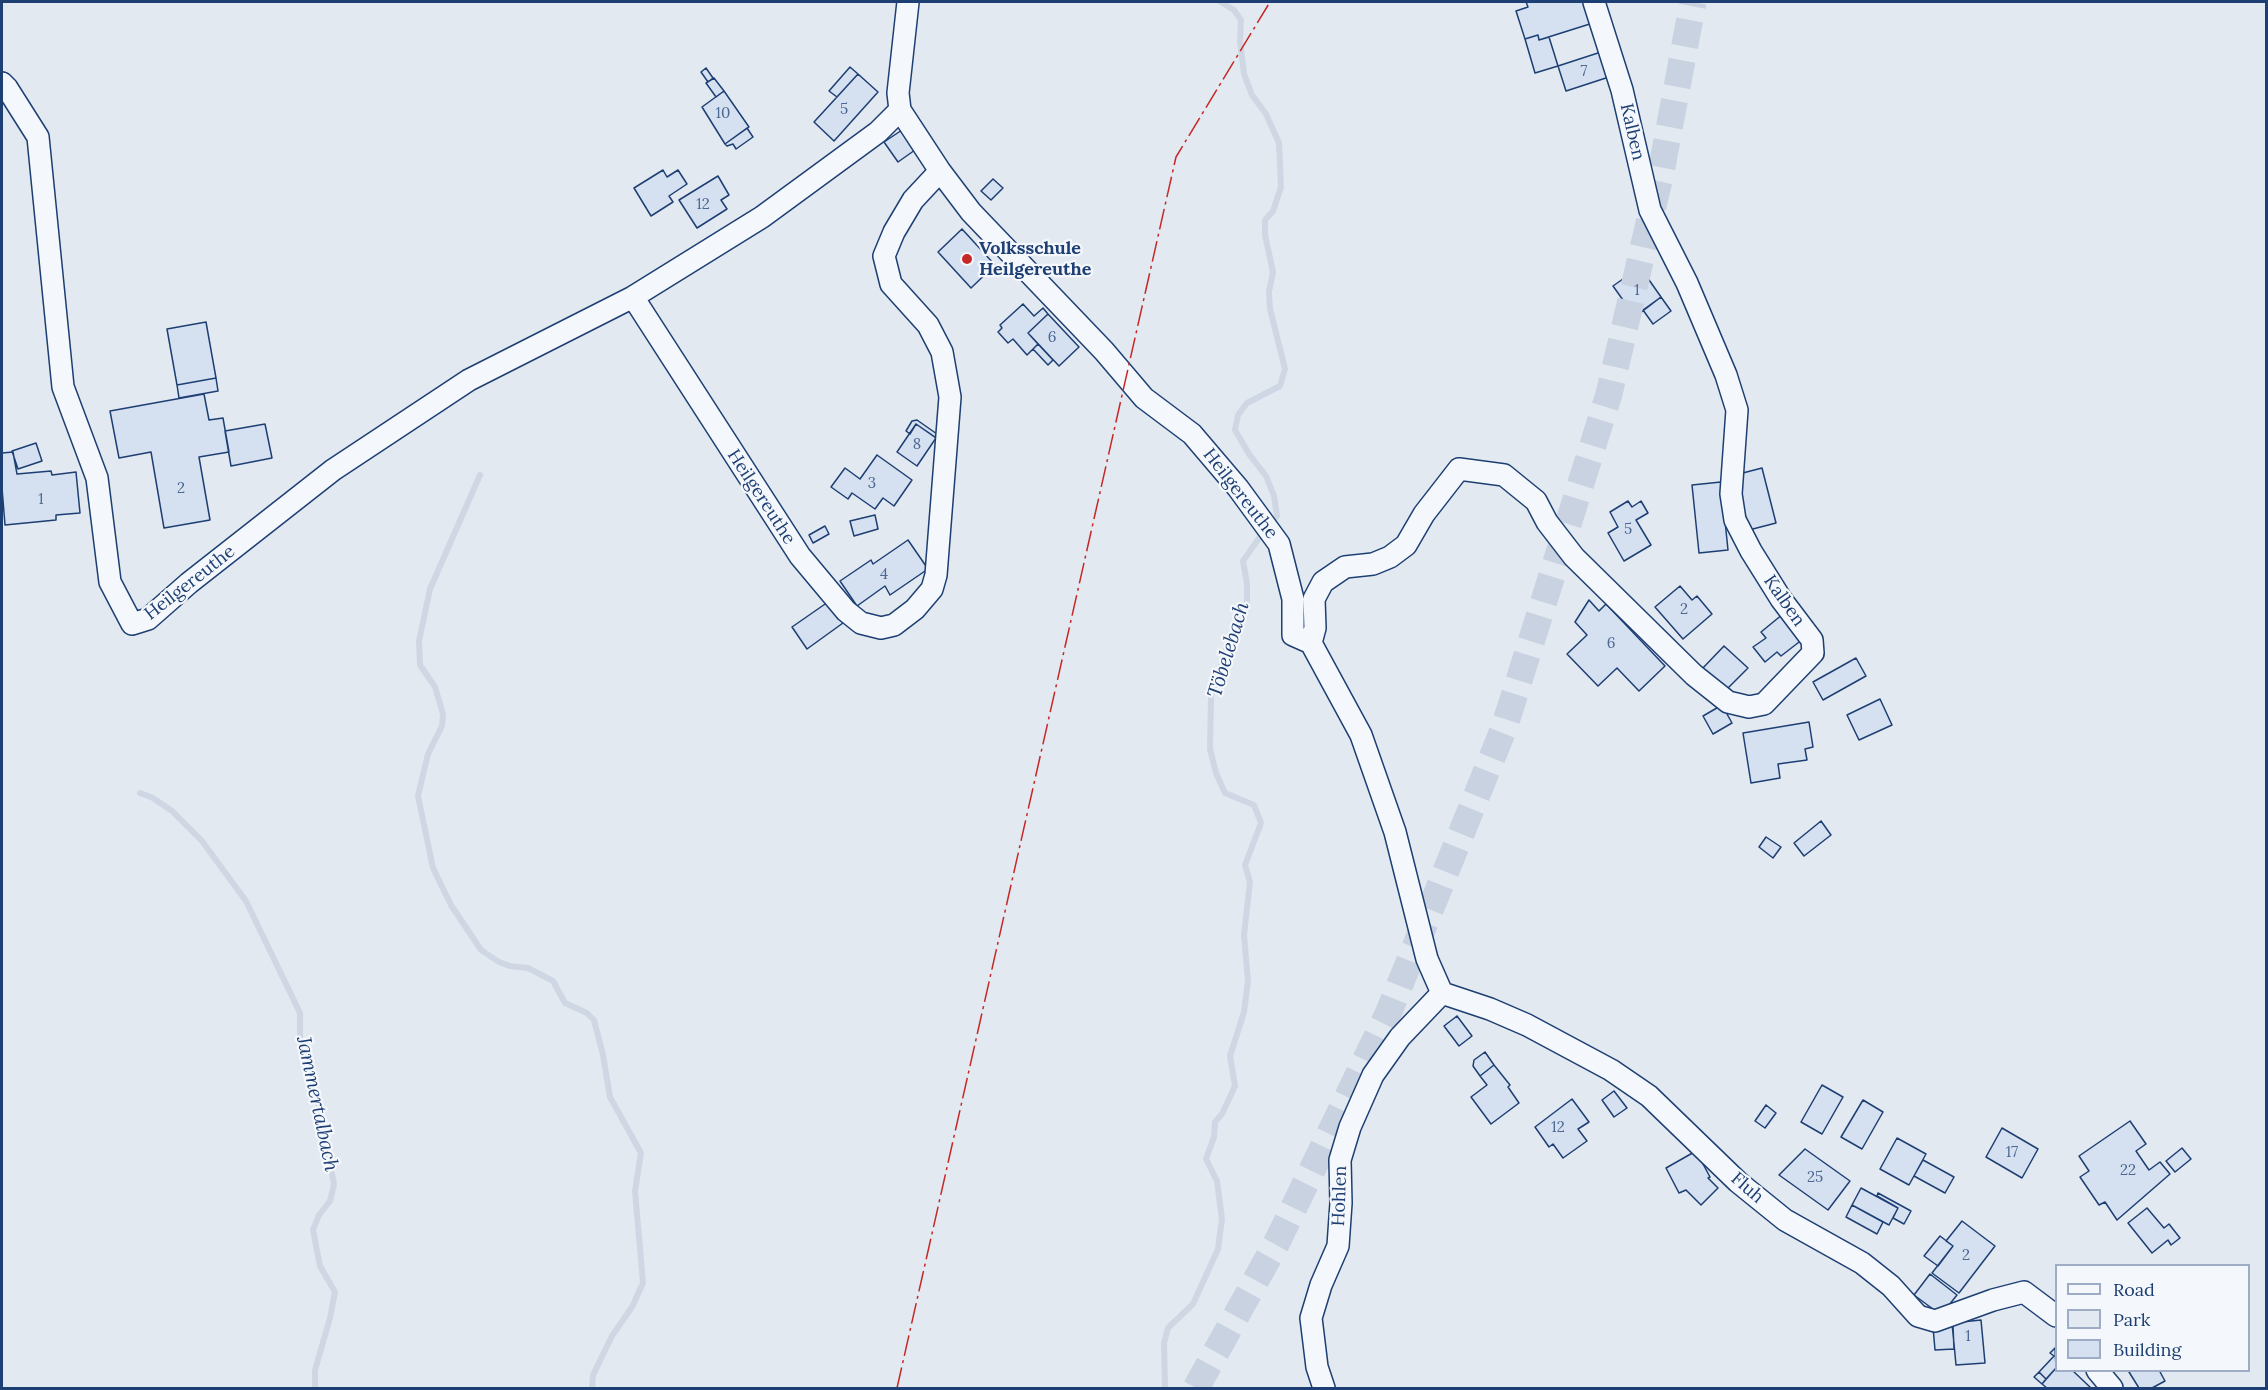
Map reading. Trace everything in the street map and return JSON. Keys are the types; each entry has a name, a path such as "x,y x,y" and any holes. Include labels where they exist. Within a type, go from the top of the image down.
{"street":[{"path":"900,110 898,93 908,2"},
{"name":"Kalben","path":"1311,643 1315,628 1314,599 1323,582 1345,567 1373,564 1390,557 1406,545 1424,514 1459,469 1504,475 1536,501 1547,522 1574,557 1694,675 1728,702 1749,707 1764,704 1813,653 1812,640 1781,599 1735,520 1731,494 1737,410 1726,375 1687,283 1650,210 1622,90 1594,2"},
{"name":"Heilgereuthe","path":"2,83 38,137 63,387 97,478 110,582 132,624 148,619 189,583 333,470 469,380 633,297 762,217 878,132 900,110 940,171 971,212 1104,351 1144,398 1192,434 1238,488 1279,544 1293,599 1293,635 1311,643 1361,735 1395,832 1427,959 1442,993"},
{"name":"Heilgereuthe","path":"633,297 800,556 846,611 861,623 880,628 894,626 927,596 932,589 936,575 950,397 942,351 928,326 891,284 884,256 894,232 913,200 940,171"},
{"name":"Fluh","path":"1442,993 1490,1009 1527,1025 1620,1077 1649,1096 1738,1182 1785,1220 1862,1263 1891,1286 1918,1316 1935,1321 2024,1292 2055,1315"},
{"name":"Hohlen","path":"1324,1389 1317,1367 1311,1318 1321,1285 1338,1246 1341,1203 1340,1160 1350,1127 1373,1075 1401,1037 1442,993"},
{"path":"2098,1372 2112,1389"}],"green space":[{"path":"2,2 2266,2 2266,1388 2,1388"}],"building":[{"path":"1526,2 1586,2 1593,23 1539,40 1538,35 1525,39 1516,11 1528,7"},
{"path":"1538,35 1539,40 1549,37 1558,66 1535,73 1525,39"},
{"path":"1601,52 1609,77 1566,91 1558,66"},
{"path":"850,67 858,74 837,97 829,91"},
{"path":"706,68 713,78 708,82 701,72"},
{"path":"858,74 878,92 834,141 814,122"},
{"path":"714,78 724,91 716,97 706,83"},
{"path":"724,91 749,127 725,144 702,107"},
{"path":"747,128 753,137 736,149 733,144 727,146 725,144"},
{"path":"902,130 915,150 898,162 884,142"},
{"path":"663,170 667,177 678,170 687,184 669,196 673,202 651,216 634,188"},
{"path":"718,176 729,195 721,200 727,209 697,228 679,200"},
{"path":"993,179 1003,188 991,200 981,191"},
{"name":"Volksschule Heilgereuthe","path":"962,229 995,265 971,288 938,252"},
{"path":"1640,267 1661,297 1635,317 1613,286"},
{"path":"1661,297 1671,311 1653,324 1643,310"},
{"path":"1023,304 1034,316 1043,308 1048,314 1028,333 1038,344 1027,355 1013,339 1008,343 998,332 1002,328 1000,325"},
{"path":"1048,314 1079,347 1059,366 1028,333"},
{"path":"206,322 216,378 177,385 167,329"},
{"path":"1038,344 1053,360 1048,365 1033,349"},
{"path":"216,378 218,391 179,398 177,385"},
{"path":"204,394 209,420 223,418 229,452 199,457 210,520 164,528 151,452 119,458 110,411"},
{"path":"917,420 937,434 935,437 916,424 910,434 906,431 912,421"},
{"path":"265,424 272,458 231,466 225,431"},
{"path":"916,424 936,438 917,466 897,452"},
{"path":"36,443 42,461 18,469 12,451"},
{"path":"13,452 17,474 51,471 52,475 76,472 80,513 56,515 56,520 5,525 2,453"},
{"path":"877,455 912,480 894,506 883,498 875,509 852,493 848,499 831,487 845,468 860,479"},
{"path":"1762,468 1776,523 1749,530 1735,475"},
{"path":"1721,482 1728,550 1699,553 1692,485"},
{"path":"1628,501 1632,507 1641,501 1648,513 1636,520 1651,545 1624,561 1608,533 1618,527 1610,512"},
{"path":"875,515 878,529 854,536 850,521"},
{"path":"825,526 829,534 813,543 809,535"},
{"path":"908,540 928,569 890,595 885,586 857,606 840,581 871,560 873,564"},
{"path":"1680,586 1692,600 1697,596 1712,614 1683,639 1655,607"},
{"path":"1589,600 1599,611 1606,604 1665,666 1639,691 1617,668 1598,686 1567,654 1587,635 1575,622"},
{"path":"828,602 843,623 807,649 792,627"},
{"path":"1783,614 1803,639 1781,656 1777,652 1765,662 1753,647 1766,638 1761,632"},
{"path":"1724,646 1748,668 1726,690 1701,670"},
{"path":"1856,658 1866,676 1823,700 1813,682"},
{"path":"1880,699 1892,725 1859,740 1847,715"},
{"path":"1722,705 1732,723 1713,734 1703,716"},
{"path":"1809,722 1813,747 1805,749 1807,760 1778,764 1780,778 1751,783 1743,733"},
{"path":"1821,821 1831,835 1804,856 1794,843"},
{"path":"1766,837 1781,847 1773,858 1759,847"},
{"path":"1457,1016 1472,1036 1459,1046 1444,1026"},
{"path":"1485,1052 1494,1065 1480,1076 1473,1066 1474,1060"},
{"path":"1494,1065 1510,1085 1508,1087 1519,1103 1491,1124 1471,1097 1487,1085 1480,1076"},
{"path":"1822,1085 1843,1097 1822,1134 1801,1122"},
{"path":"1614,1091 1627,1108 1614,1117 1602,1100"},
{"path":"1572,1099 1589,1122 1578,1129 1587,1141 1563,1158 1553,1144 1549,1147 1535,1127"},
{"path":"1863,1100 1883,1112 1862,1149 1841,1137"},
{"path":"1766,1105 1776,1113 1765,1128 1755,1121"},
{"path":"2130,1121 2146,1144 2136,1151 2149,1170 2160,1162 2170,1174 2117,1220 2105,1202 2099,1205 2080,1177 2089,1171 2079,1156"},
{"path":"2002,1128 2038,1149 2022,1178 1986,1157"},
{"path":"1897,1138 1926,1154 1909,1185 1880,1169"},
{"path":"2182,1148 2191,1159 2175,1172 2166,1161"},
{"path":"1805,1149 1850,1181 1828,1210 1779,1175"},
{"path":"1696,1151 1710,1177 1708,1178 1718,1188 1701,1205 1686,1190 1679,1193 1666,1168"},
{"path":"1923,1160 1954,1177 1945,1193 1914,1176"},
{"path":"1861,1188 1898,1208 1889,1225 1852,1205"},
{"path":"1878,1193 1911,1211 1904,1224 1893,1218 1898,1208 1877,1196"},
{"path":"1852,1205 1883,1222 1877,1234 1846,1217"},
{"path":"2147,1208 2164,1228 2169,1224 2180,1238 2171,1245 2168,1240 2152,1253 2128,1223"},
{"path":"1962,1221 1995,1246 1959,1293 1932,1273 1953,1246 1946,1241"},
{"path":"1940,1236 1953,1246 1938,1266 1924,1256"},
{"path":"1930,1274 1957,1295 1941,1315 1914,1295"},
{"path":"1981,1320 1985,1363 1956,1365 1952,1323"},
{"path":"1953,1326 1954,1349 1935,1350 1933,1327"},
{"path":"2055,1348 2055,1369 2046,1379 2039,1372 2054,1356 2050,1353"},
{"path":"2055,1369 2055,1372 2074,1372 2091,1388 2047,1388 2042,1384"},
{"path":"2039,1372 2046,1379 2042,1384 2034,1377"},
{"path":"2129,1372 2160,1372 2165,1381 2152,1388 2139,1388"}],"waterway":[{"name":"Töbelebach","path":"1221,2 1234,10 1241,20 1240,41 1244,74 1252,95 1266,114 1279,143 1281,187 1273,211 1265,220 1265,235 1273,272 1269,292 1270,309 1285,369 1280,386 1247,403 1238,415 1235,430 1249,454 1266,476 1274,496 1277,516 1270,524"},
{"path":"480,475 430,589 419,641 420,665 435,687 443,714 442,726 428,754 418,796 433,868 451,905 481,950 499,962 528,968 553,981 565,1003 587,1013 594,1020 610,1097 641,1153 635,1191 643,1283 632,1307 612,1336 593,1375 592,1388"},
{"name":"Töbelebach","path":"1165,1388 1164,1343 1168,1328 1193,1304 1218,1249 1222,1219 1217,1181 1206,1159 1214,1137 1215,1122 1222,1114 1235,1086 1230,1056 1244,1012 1248,981 1244,935 1250,882 1245,865 1261,823 1254,805 1225,793 1216,773 1210,749 1211,696 1228,644 1240,623 1247,601 1243,561 1264,531"},
{"name":"Jammertalbach","path":"140,793 153,798 172,811 202,841 246,901 300,1013 300,1047 316,1090 334,1184 330,1201 319,1215 313,1230 320,1266 335,1292 315,1370 315,1388"}],"tunnel":[{"path":"1196,1388 1277,1242 1388,1014 1504,728 1609,394 1661,172 1693,2"}],"power":[{"path":"897,1388 1176,157 1270,2"}],"place":[{"name":"Volksschule Heilgereuthe","path":"967,259"}]}
